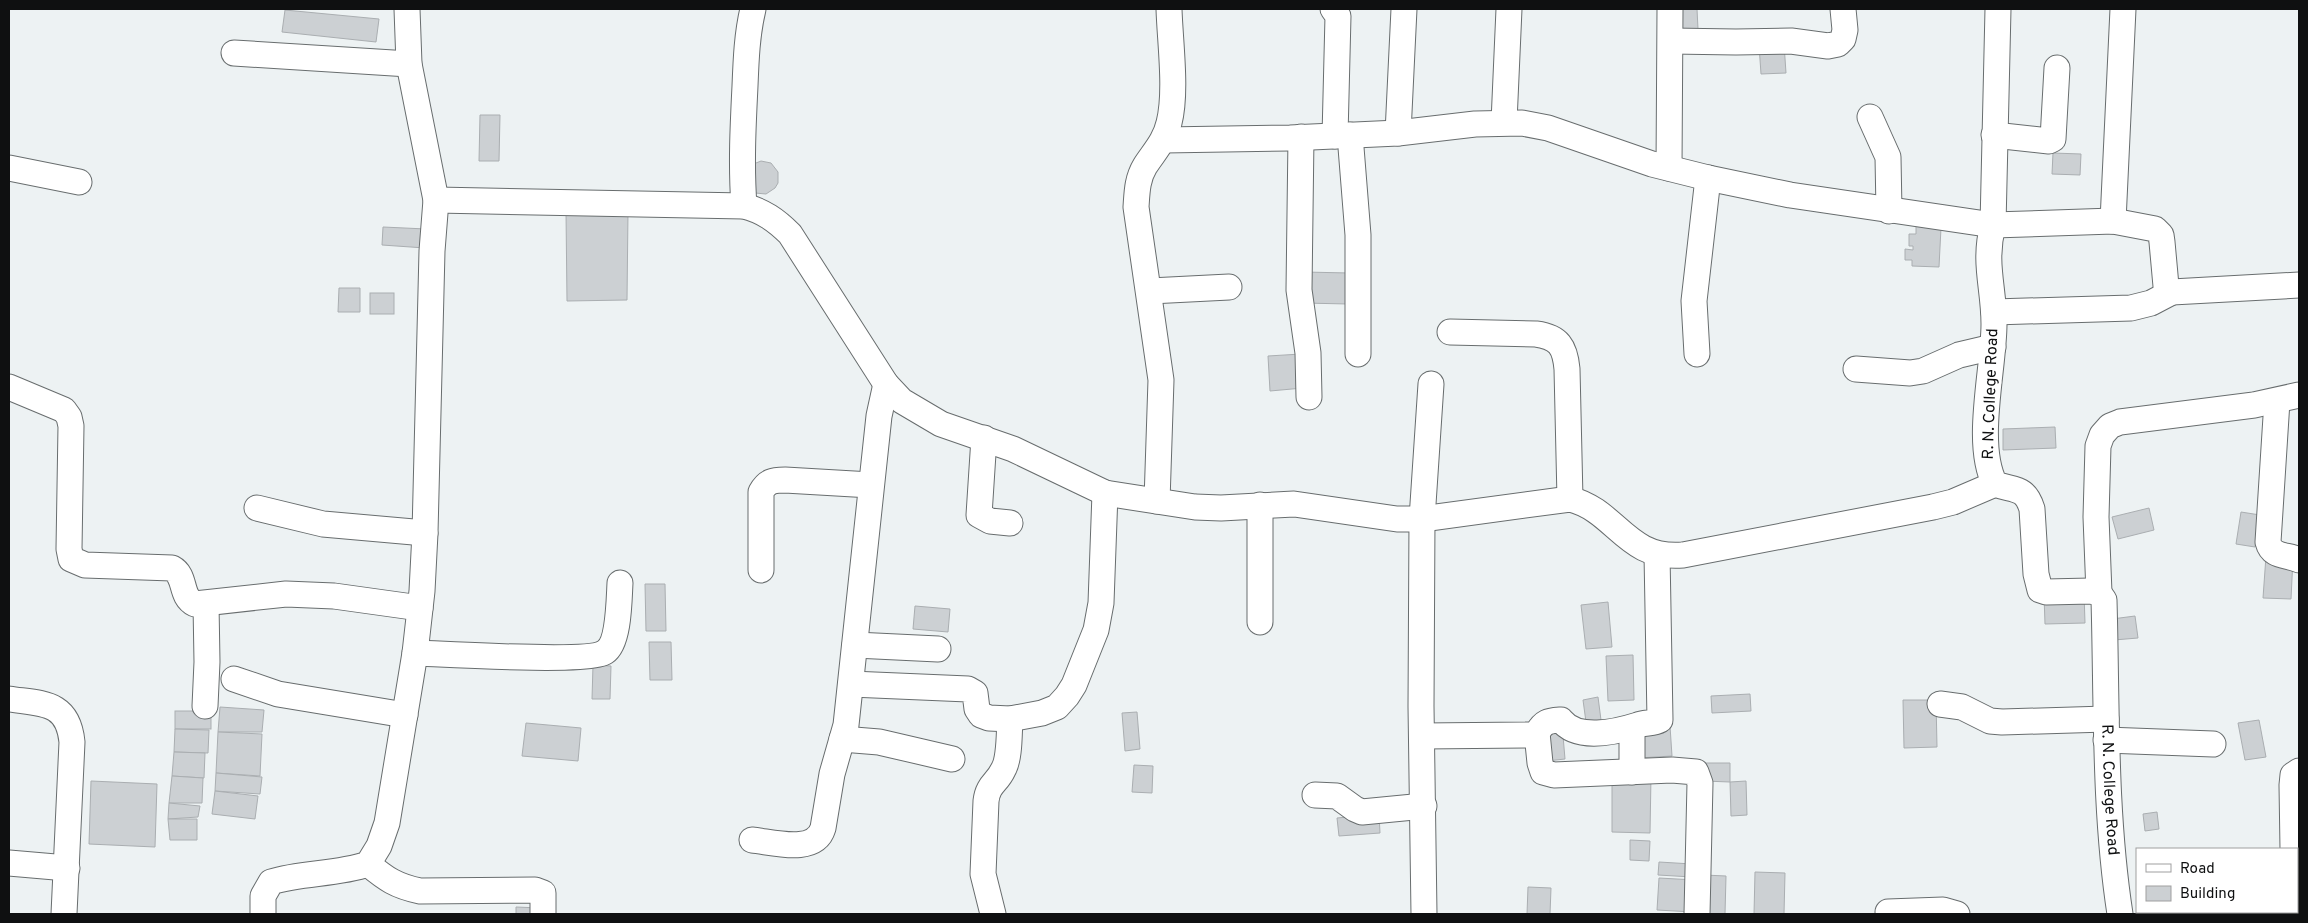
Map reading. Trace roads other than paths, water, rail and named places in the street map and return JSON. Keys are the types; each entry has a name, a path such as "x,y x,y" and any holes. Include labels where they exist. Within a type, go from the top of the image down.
{"street":[{"path":"263,914 263,896 271,882 289,876 350,870 368,864 379,846 387,823 415,653 425,533 432,251 436,200 409,64 407,9"},
{"path":"744,206 741,166 742,138 747,38 753,9"},
{"path":"1157,501 1161,380 1150,292 1138,229 1137,186 1144,168 1164,140 1170,122 1172,91 1169,9"},
{"path":"1334,9 1338,16 1342,135 1358,235 1358,354"},
{"path":"1398,133 1404,9"},
{"path":"1504,122 1509,9"},
{"path":"1669,168 1670,9"},
{"path":"1670,40 1791,41 1828,46 1838,44 1843,39 1845,30 1843,9"},
{"name":"R. N. College Road","path":"1998,9 1995,61 1993,225 1987,257 1994,312 1986,446 1990,474 1995,484 2017,489 2029,500 2032,509 2036,574 2040,590 2046,592 2099,593 2104,600 2106,729 2112,855 2120,914"},
{"path":"2113,221 2124,9"},
{"path":"234,53 409,64"},
{"path":"1994,135 2049,141 2053,139 2056,68"},
{"path":"1870,117 1888,157 1889,211"},
{"path":"1164,140 1398,133 1504,122 1522,123 1548,128 1669,168 1790,195 1993,225 2113,221 2155,229 2161,235 2166,286 2172,292"},
{"path":"1301,137 1299,290 1308,353 1309,397"},
{"path":"9,168 79,182"},
{"path":"1697,354 1694,301 1708,178"},
{"path":"436,200 744,206 762,211 777,221 790,234 886,384 902,401 941,424 984,438 1033,458 1083,484 1105,493 1212,507 1294,504 1380,518 1422,519 1570,499 1583,502 1596,511 1633,543 1666,556 1683,555 1933,507 1953,502 1995,484"},
{"path":"1994,312 2131,308 2151,304 2172,292 2299,285"},
{"path":"1150,292 1229,287"},
{"path":"1450,332 1536,334 1549,336 1560,344 1565,354 1567,369 1570,499"},
{"path":"1856,369 1897,373 1916,372 1959,355 1993,348"},
{"path":"752,840 805,844 814,842 821,836 832,774 842,739 851,684 878,416 886,384"},
{"path":"1424,914 1422,519 1431,384"},
{"path":"9,387 64,410 69,417 71,559 85,565 172,568 180,576 184,594 188,600 195,604 286,594 334,596 420,608"},
{"path":"2099,593 2096,517 2098,446 2102,434 2110,426 2120,422 2288,398 2268,542 2270,550 2274,553 2299,560"},
{"path":"984,438 979,515 990,521 1010,523"},
{"path":"761,570 761,492 766,483 773,480 785,480 871,485"},
{"path":"851,684 968,688 975,693 977,709 981,715 989,718 1010,719 1042,714 1058,707 1074,685 1096,630 1101,603 1105,493"},
{"path":"1260,505 1260,622"},
{"path":"257,508 323,524 425,533"},
{"path":"1657,554 1660,720 1632,728 1584,732 1575,732 1566,727 1561,720 1548,721 1542,724 1537,733 1540,763 1544,772 1554,775 1679,770 1696,772 1700,783 1697,914"},
{"path":"415,653 554,656 605,653 612,645 615,633 620,583"},
{"path":"205,706 206,604"},
{"path":"855,645 938,649"},
{"path":"234,679 278,694 405,715"},
{"path":"9,699 53,706 64,715 71,727 72,742 64,914"},
{"path":"1940,704 1962,706 1990,721 2106,729 2213,744"},
{"path":"993,914 983,874 986,801 990,786 1003,771 1006,764 1010,719"},
{"path":"1632,728 1632,772"},
{"path":"1422,736 1531,735 1537,733"},
{"path":"842,739 879,742 952,759"},
{"path":"2293,848 2292,785 2293,775 2299,771"},
{"path":"1315,795 1337,796 1362,812 1424,806"},
{"path":"9,863 66,868"},
{"path":"368,864 388,881 404,888 420,891 535,890 542,893 543,914"},
{"path":"1888,912 1943,910 1957,914"}]}
